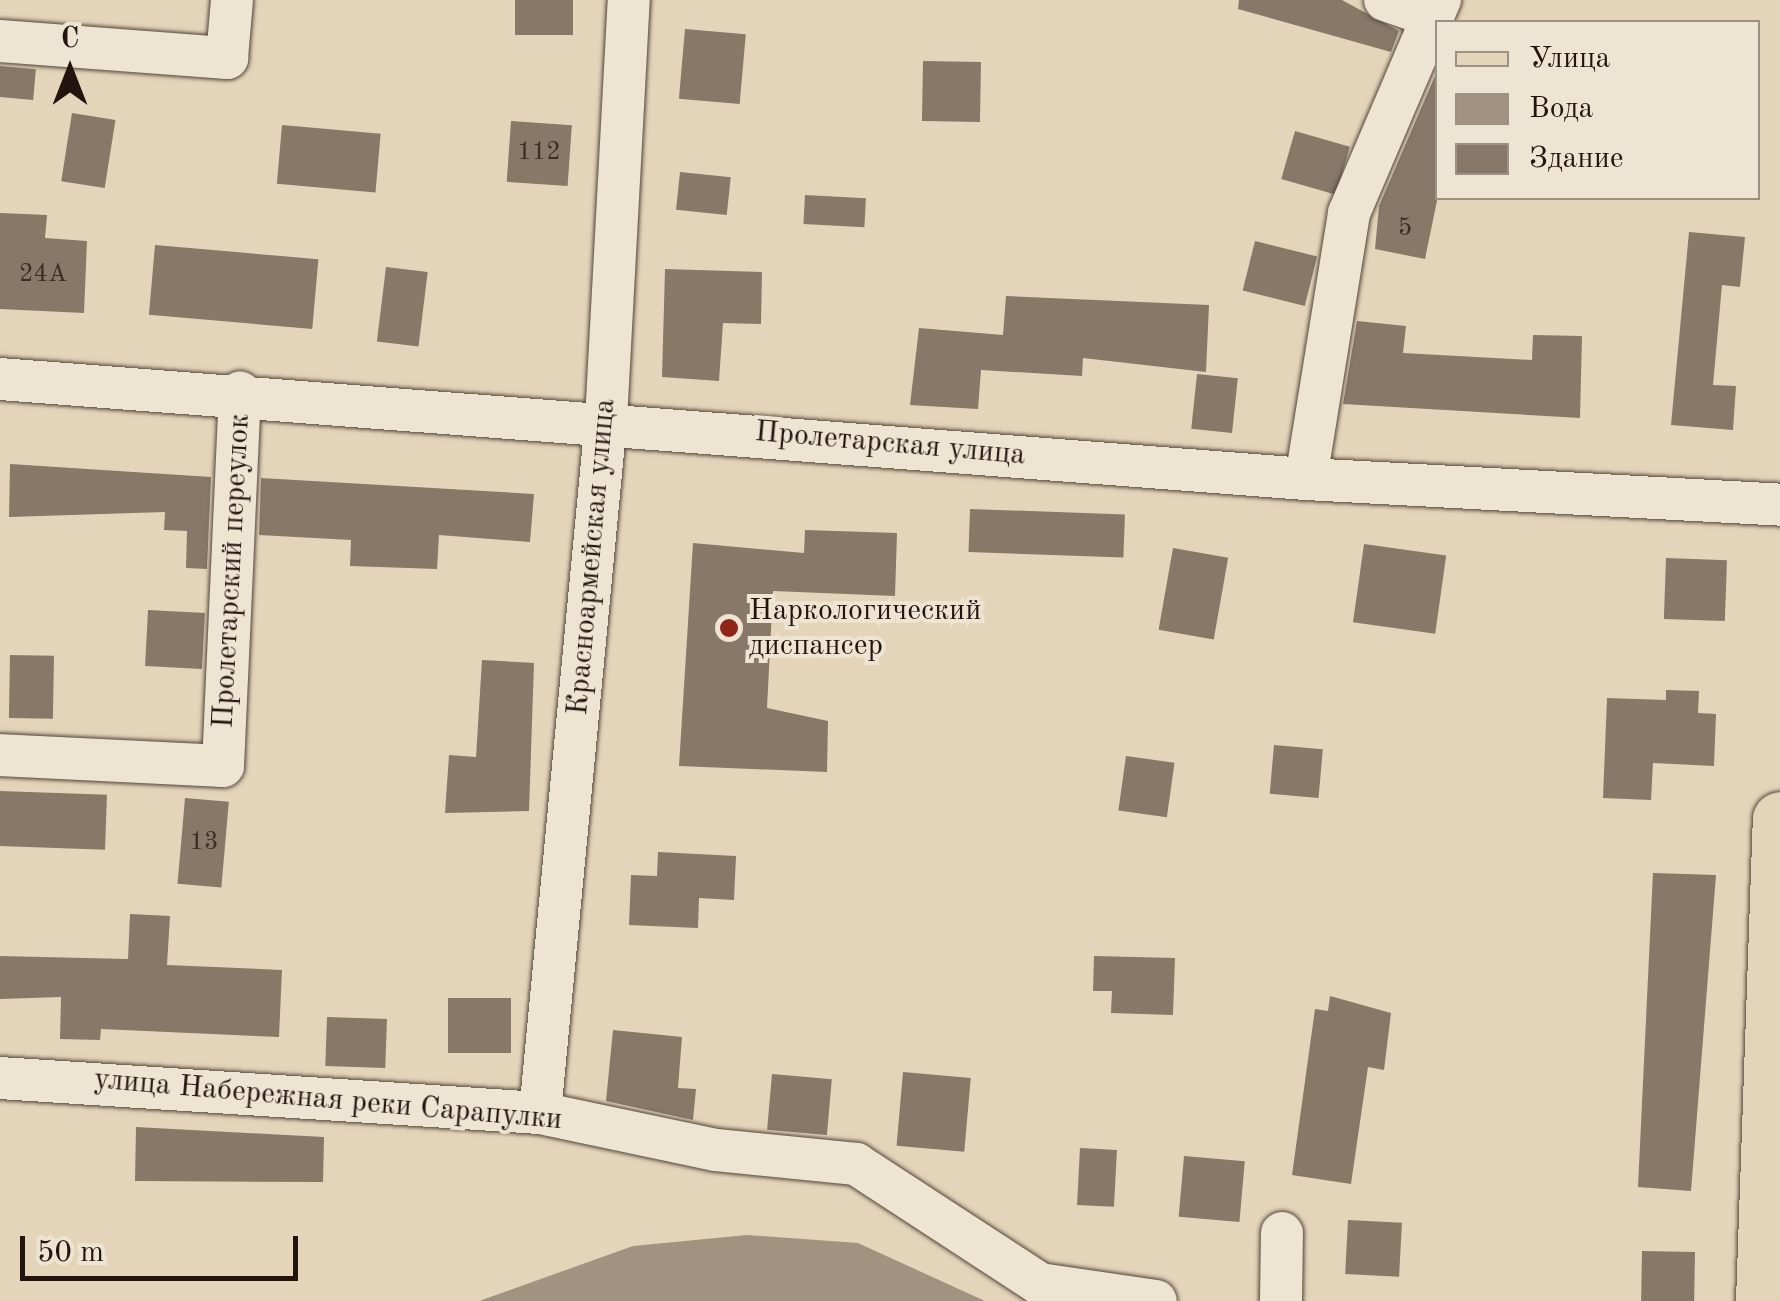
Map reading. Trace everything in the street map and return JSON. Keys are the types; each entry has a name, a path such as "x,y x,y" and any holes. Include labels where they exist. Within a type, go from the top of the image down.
{"main road":[{"path":"1763,1301 1780,819"}],"street":[{"path":"0,40 227,58 232,0"},
{"name":"Красноармейская улица","path":"540,1113 606,420 629,0"},
{"path":"1306,479 1348,213 1436,8 1385,0"},
{"name":"Пролетарская улица","path":"0,379 240,392 606,420 1306,479 1780,505"},
{"name":"Пролетарский переулок","path":"0,755 224,766 240,392"},
{"name":"улица Набережная реки Сарапулки","path":"0,1078 540,1113 716,1150 856,1164 1040,1284 1156,1301"},
{"path":"1281,1301 1282,1233"}],"water":[{"path":"747,1235 858,1243 985,1301 479,1301 633,1246"}],"building":[{"path":"515,0 573,0 573,35 515,35"},
{"path":"1239,0 1342,0 1399,31 1391,52 1238,9"},
{"path":"685,29 746,34 740,104 679,99"},
{"path":"923,61 981,62 980,122 922,121"},
{"path":"0,66 36,69 33,100 0,97"},
{"path":"1435,76 1437,200 1425,259 1375,249 1379,206"},
{"path":"72,113 115,120 105,188 61,181"},
{"path":"511,121 572,125 568,186 507,182"},
{"path":"282,125 381,134 375,192 277,184"},
{"path":"1295,131 1350,147 1336,195 1281,179"},
{"path":"680,172 731,177 727,215 676,210"},
{"path":"805,195 866,198 864,227 803,224"},
{"path":"0,213 47,215 45,238 87,241 84,313 0,309"},
{"path":"1689,232 1745,237 1740,287 1722,285 1713,385 1736,386 1733,430 1671,425"},
{"path":"1255,241 1317,256 1305,306 1243,290"},
{"path":"155,245 318,259 312,329 149,315"},
{"path":"386,267 428,272 419,347 377,341"},
{"path":"665,269 762,272 761,324 723,323 719,381 662,377"},
{"path":"1006,296 1209,305 1206,372 1083,358 1082,376 981,370 978,409 910,405 919,328 1003,335"},
{"path":"1357,321 1406,326 1403,353 1532,360 1533,335 1582,336 1580,418 1343,404"},
{"path":"1197,374 1238,378 1232,433 1191,429"},
{"path":"10,464 211,477 207,569 186,568 187,531 164,530 165,512 9,517"},
{"path":"261,478 534,494 530,542 439,535 437,569 350,566 351,540 259,535"},
{"path":"970,509 1125,514 1123,557 968,552"},
{"name":"Наркологический диспансер","path":"805,530 897,533 895,596 773,591 767,708 828,721 827,772 679,766 693,543 804,553"},
{"path":"1364,544 1446,556 1435,634 1353,622"},
{"path":"1173,548 1228,558 1214,639 1159,630"},
{"path":"1666,558 1727,560 1725,621 1664,619"},
{"path":"148,610 205,613 202,669 145,666"},
{"path":"10,655 54,656 53,719 9,718"},
{"path":"482,660 534,663 529,811 445,813 449,755 476,757"},
{"path":"1666,690 1699,691 1698,713 1716,714 1714,766 1653,763 1651,800 1603,798 1607,698 1666,700"},
{"path":"1274,745 1323,749 1319,798 1270,794"},
{"path":"1126,756 1175,763 1167,817 1118,810"},
{"path":"0,791 107,795 105,850 0,846"},
{"path":"185,798 229,802 221,888 178,884"},
{"path":"658,852 736,856 734,900 699,898 698,928 629,925 631,875 657,876"},
{"path":"1653,873 1716,875 1691,1191 1638,1187"},
{"path":"130,914 170,916 167,965 282,970 279,1037 101,1029 100,1040 60,1039 61,997 0,999 0,956 128,959"},
{"path":"1094,956 1175,958 1173,1015 1111,1013 1112,991 1093,991"},
{"path":"1330,996 1391,1013 1384,1070 1368,1067 1351,1184 1292,1175 1315,1009 1328,1011"},
{"path":"448,998 511,998 511,1053 448,1053"},
{"path":"327,1017 387,1019 385,1068 325,1066"},
{"path":"613,1030 682,1037 678,1088 696,1089 693,1120 606,1101"},
{"path":"903,1072 971,1078 964,1152 897,1146"},
{"path":"772,1074 832,1079 827,1135 767,1130"},
{"path":"136,1127 324,1137 323,1182 135,1181"},
{"path":"1080,1148 1117,1150 1114,1207 1077,1205"},
{"path":"1184,1156 1245,1161 1239,1222 1179,1217"},
{"path":"1348,1220 1402,1223 1399,1277 1345,1274"},
{"path":"1642,1251 1695,1252 1694,1301 1641,1301"}],"place":[{"name":"Наркологический диспансер","path":"729,628"}]}
